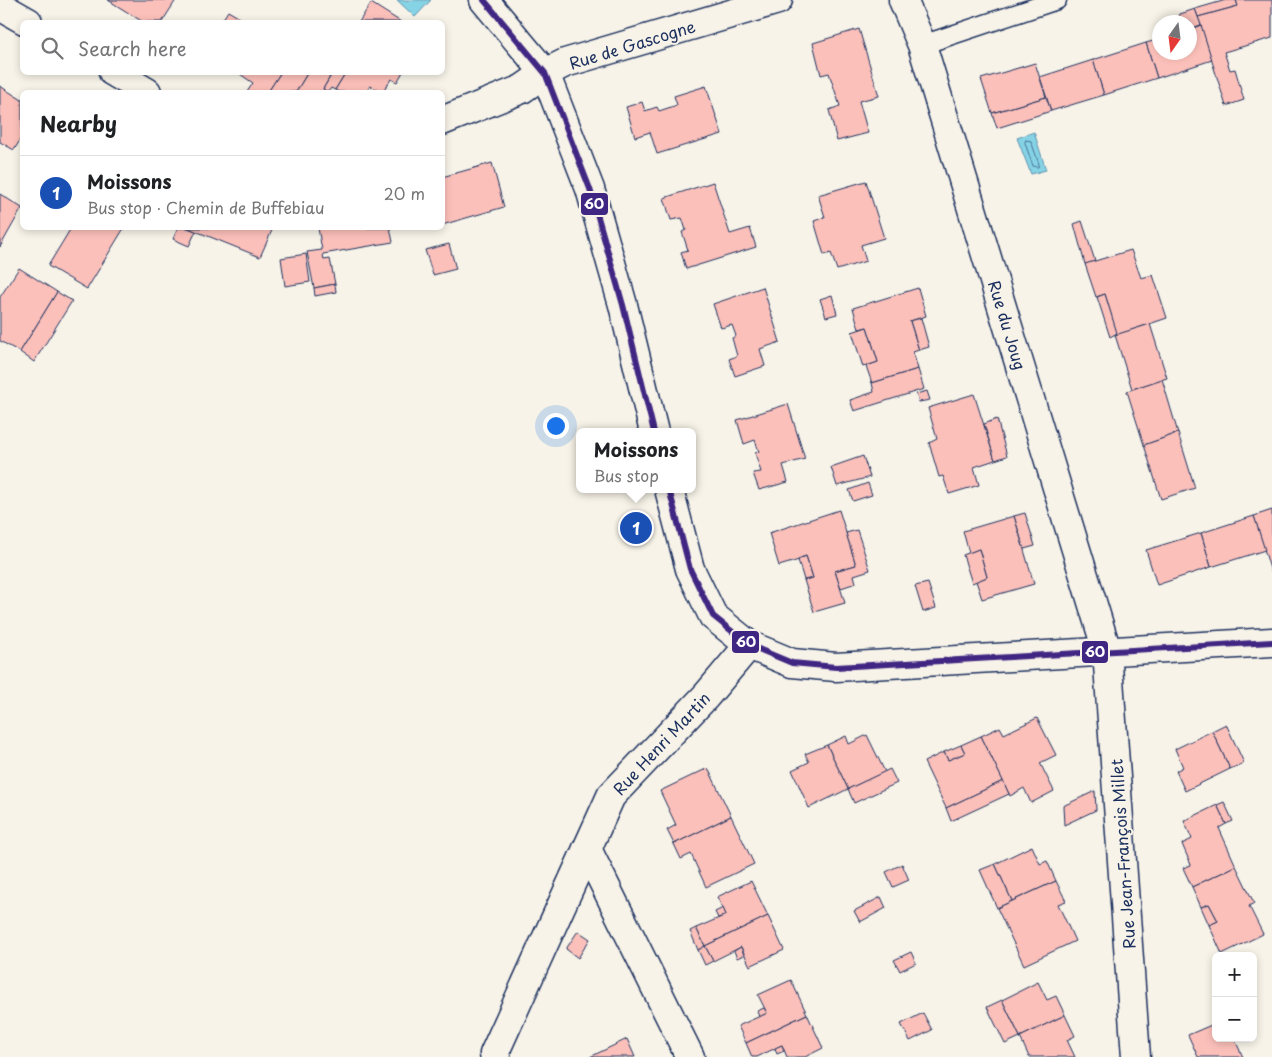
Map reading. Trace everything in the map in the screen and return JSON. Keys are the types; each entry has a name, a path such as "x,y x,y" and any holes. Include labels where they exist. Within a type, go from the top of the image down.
{"street":[{"path":"484,0 545,72 590,189 623,305 653,428"},
{"name":"Rue de Gascogne","path":"445,120 522,88 545,72 565,63 778,0"},
{"name":"Rue du Joug","path":"903,0 922,45 1107,651"},
{"path":"0,6 24,20"},
{"path":"118,75 144,90"},
{"path":"670,493 690,569 713,616 749,645 792,663 836,667 1272,642"},
{"name":"Rue Henri Martin","path":"496,1057 494,1054 611,796 706,696 749,645"},
{"name":"Rue Jean-François Millet","path":"1107,651 1136,1057"},
{"path":"587,849 690,1057"}],"lane":[{"path":"922,45 1057,0"}],"water":[{"path":"397,0 431,0 415,17"},
{"path":"1034,132 1046,170 1031,174 1017,138"}],"building":[{"path":"108,0 176,0 163,20 140,20"},
{"path":"1226,0 1236,0 1238,6 1198,17 1195,9"},
{"path":"1236,0 1272,0 1272,38 1224,52 1230,70 1235,69 1244,100 1226,106 1198,17 1238,6"},
{"path":"371,3 398,20 360,20"},
{"path":"1195,9 1201,25 1197,26 1197,15 1180,14"},
{"path":"228,11 244,20 222,20"},
{"path":"1201,25 1212,60 1157,78 1146,43 1152,41 1152,60 1197,60 1197,26"},
{"path":"859,29 879,96 859,101 868,133 837,141 829,110 840,106 829,73 821,75 813,43"},
{"path":"1146,43 1157,78 1104,95 1093,60"},
{"path":"1093,60 1104,95 1051,111 1040,77"},
{"path":"1035,63 1046,97 992,113 981,79"},
{"path":"241,75 279,75 269,90 248,90 253,83"},
{"path":"279,75 306,75 297,90 269,90"},
{"path":"306,75 327,75 330,77 323,89 325,90 297,90"},
{"path":"331,75 344,75 335,90 331,88 330,90 323,89"},
{"path":"344,75 401,75 397,82 391,79 384,90 379,90 370,86 367,90 335,90"},
{"path":"0,86 20,99 20,140 14,150 0,142"},
{"path":"706,86 722,134 657,154 650,132 635,137 626,107 642,102 645,111 657,107 659,111 677,105 674,96"},
{"path":"1046,97 1051,111 997,128 992,113"},
{"path":"492,163 504,207 445,224 445,176"},
{"path":"866,181 884,238 861,245 866,261 837,270 831,253 824,255 814,221 825,217 818,195"},
{"path":"713,182 730,234 750,228 756,247 686,269 681,252 688,250 682,232 686,230 682,218 671,220 664,198"},
{"path":"0,194 20,207 20,212 0,247"},
{"path":"1082,221 1095,261 1087,264 1085,264 1074,224"},
{"path":"70,230 123,230 87,289 48,266"},
{"path":"177,230 196,231 189,246 173,239"},
{"path":"193,230 272,230 260,257"},
{"path":"318,230 390,230 393,242 323,254 324,260 330,259 335,284 314,288 307,252 322,250"},
{"path":"449,244 456,269 433,275 425,250"},
{"path":"1131,250 1141,278 1153,275 1167,318 1117,335 1105,294 1096,297 1085,264"},
{"path":"306,254 310,282 285,286 281,258"},
{"path":"19,268 57,292 20,352 0,341 0,297"},
{"path":"335,284 336,292 315,296 314,288"},
{"path":"763,287 780,342 760,349 765,366 735,376 729,359 737,356 732,338 736,336 732,325 721,328 713,304"},
{"path":"918,288 926,316 910,321 919,350 913,352 918,369 872,383 866,366 878,362 867,327 859,329 853,308"},
{"path":"57,292 72,301 34,362 20,352"},
{"path":"1105,294 1117,333 1110,337 1097,297"},
{"path":"832,295 837,314 826,317 820,299"},
{"path":"921,318 929,347 919,350 910,321"},
{"path":"1150,324 1167,378 1132,389 1115,335"},
{"path":"867,327 878,362 863,367 852,332"},
{"path":"918,369 924,389 854,411 850,400 874,392 872,383"},
{"path":"1162,379 1178,433 1144,445 1127,391"},
{"path":"927,391 930,400 919,402 916,394"},
{"path":"974,394 995,460 974,467 979,485 949,494 943,476 939,477 929,443 937,439 928,408"},
{"path":"788,404 805,459 783,465 788,482 759,490 753,473 761,472 755,453 759,452 755,440 744,444 737,420"},
{"path":"997,419 1007,456 995,460 984,424"},
{"path":"1178,433 1195,488 1161,499 1144,445"},
{"path":"863,456 870,477 837,486 831,467"},
{"path":"868,483 872,495 853,501 849,490"},
{"path":"839,510 856,565 835,571 845,603 814,612 804,580 813,578 806,556 779,566 769,533"},
{"path":"1272,510 1272,572 1271,572 1254,516"},
{"path":"1025,513 1035,546 1024,549 1014,516"},
{"path":"1014,516 1034,584 982,599 976,581 987,577 979,549 969,553 963,531"},
{"path":"1254,516 1265,550 1211,567 1201,533"},
{"path":"857,530 870,570 854,575 856,583 841,588 835,571 856,565 846,533"},
{"path":"1201,533 1211,567 1157,585 1146,550"},
{"path":"979,549 987,577 972,583 963,555"},
{"path":"806,556 813,578 804,580 798,560"},
{"path":"928,583 936,608 923,612 915,586"},
{"path":"1037,718 1056,755 1040,763 1054,791 1031,803 1024,788 1010,796 981,736 1000,727 1004,734"},
{"path":"1226,724 1244,763 1230,769 1212,731"},
{"path":"1212,731 1230,769 1185,791 1176,771 1183,767 1175,749"},
{"path":"867,735 885,772 848,789 827,745 846,736 849,744"},
{"path":"981,736 1003,781 946,808 924,762 944,752 948,760 965,753 961,745"},
{"path":"827,745 848,789 809,808 792,770 809,762 805,754"},
{"path":"961,745 965,753 948,760 944,752"},
{"path":"708,768 731,816 674,844 667,830 676,825 660,791"},
{"path":"890,769 897,783 854,803 848,789"},
{"path":"1003,781 1009,794 951,821 946,808"},
{"path":"1095,791 1096,810 1064,825 1063,806"},
{"path":"1224,802 1233,821 1226,824 1217,805"},
{"path":"1217,805 1226,824 1219,828 1236,866 1192,887 1183,868 1191,865 1182,844 1192,839 1184,821"},
{"path":"731,816 754,864 706,887 691,854 681,859 674,844"},
{"path":"1032,846 1040,864 1047,861 1056,881 1012,901 995,864"},
{"path":"902,864 909,880 893,887 886,872"},
{"path":"995,864 1012,901 997,908 980,870"},
{"path":"1236,866 1254,903 1249,906 1263,934 1226,952 1221,952 1209,925 1218,921 1209,904 1201,907 1192,887"},
{"path":"751,881 768,916 705,946 696,928 726,915 717,897"},
{"path":"1056,881 1066,901 1058,904 1075,941 1024,965 997,908"},
{"path":"881,897 886,908 860,922 854,911"},
{"path":"1209,904 1218,921 1209,925 1201,907"},
{"path":"723,908 726,915 718,918 715,912"},
{"path":"768,916 784,950 750,966 741,947 713,961 705,946"},
{"path":"696,928 705,946 698,950 690,931"},
{"path":"578,931 590,939 578,958 566,949"},
{"path":"705,946 713,961 705,965 698,950"},
{"path":"741,947 744,955 737,958 734,951"},
{"path":"911,952 916,963 900,971 894,960"},
{"path":"791,980 807,1014 746,1043 738,1026 767,1013 758,995"},
{"path":"1038,982 1047,1000 1056,996 1065,1015 1020,1037 1002,1000"},
{"path":"1002,1000 1020,1037 1005,1044 987,1007"},
{"path":"764,1008 767,1013 759,1017 757,1011"},
{"path":"923,1013 932,1030 910,1041 901,1024"},
{"path":"807,1014 823,1048 805,1057 787,1057 782,1045 757,1057 752,1057 746,1043"},
{"path":"1065,1015 1075,1036 1067,1040 1075,1057 1029,1057 1020,1037"},
{"path":"1212,1025 1212,1042 1236,1042 1243,1057 1198,1057 1188,1035"},
{"path":"627,1039 635,1057 590,1057"},
{"path":"782,1045 784,1051 777,1054 775,1048"}],"transit line":[{"name":"60","path":"484,0 545,73 590,189 623,305 653,428"},
{"name":"60","path":"670,493 690,569 713,616 749,645 792,663 836,667 1272,642"}],"place":[{"name":"Moissons","path":"636,528"}]}
